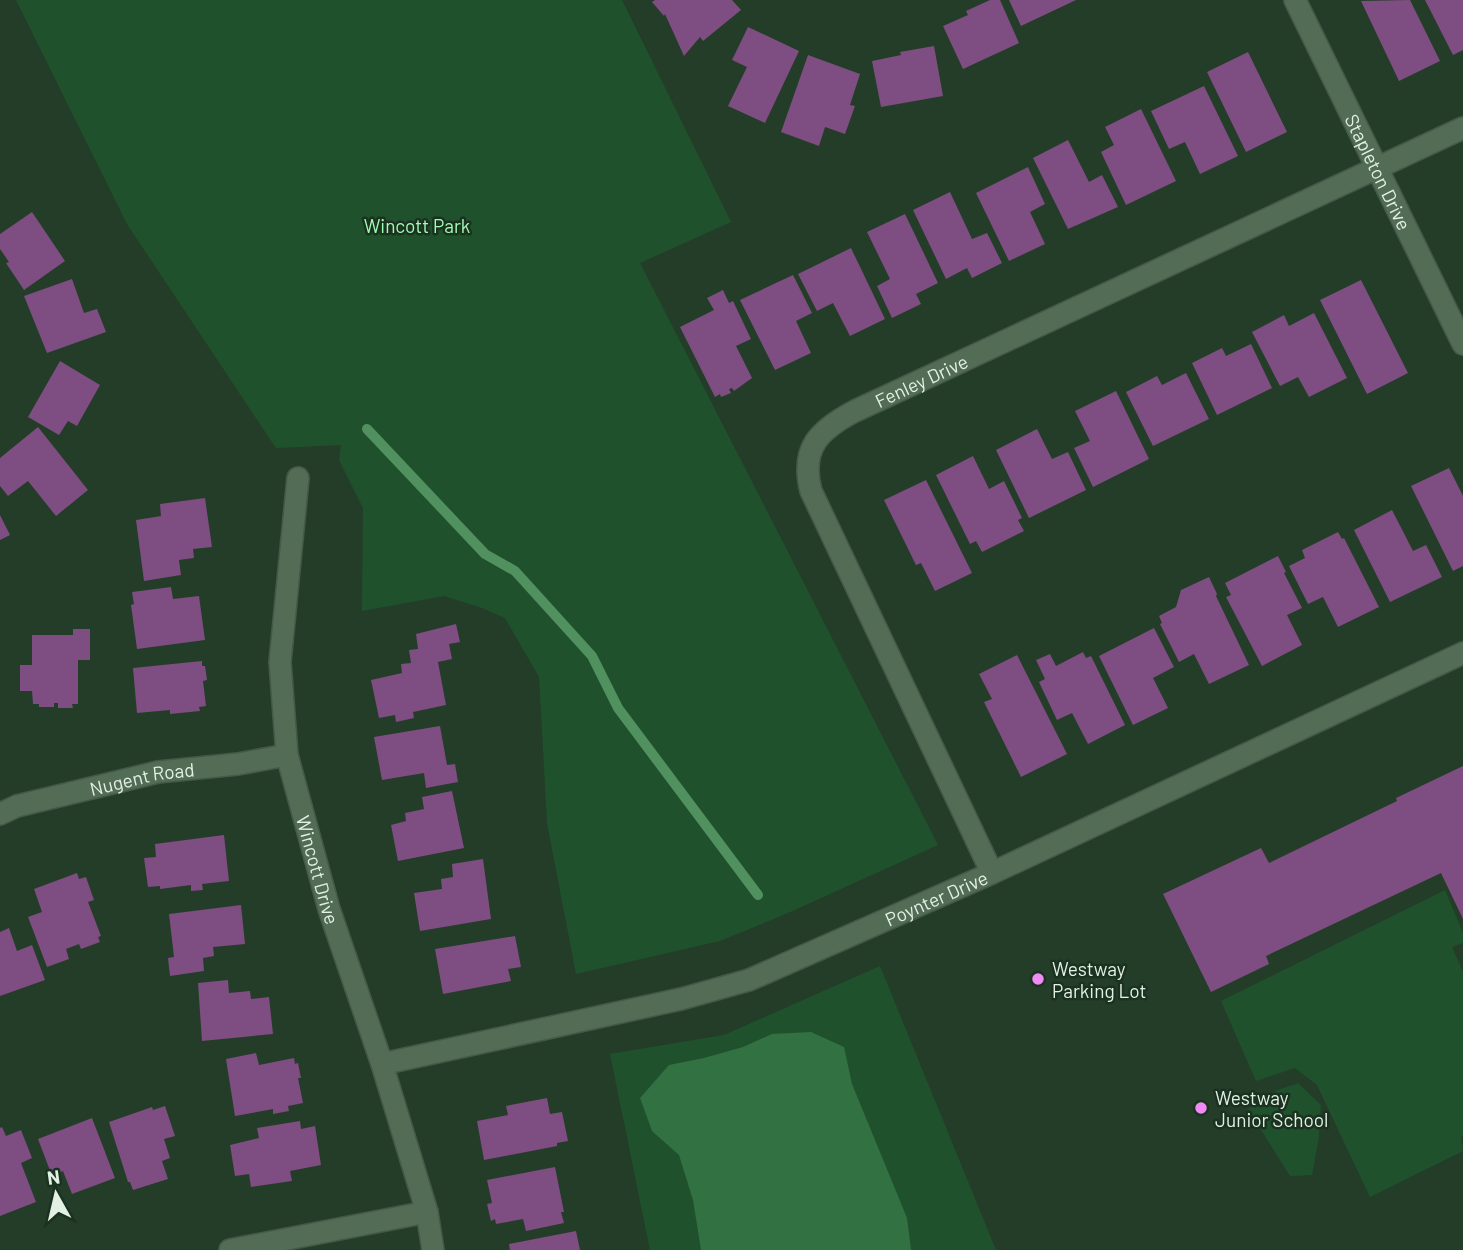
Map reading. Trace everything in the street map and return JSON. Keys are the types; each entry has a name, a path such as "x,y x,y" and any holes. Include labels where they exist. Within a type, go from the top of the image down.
{"street":[{"name":"Stapleton Drive","path":"1295,0 1463,344"},
{"name":"Fenley Drive","path":"992,873 811,491 807,475 808,459 813,445 822,432 855,411 1463,128"},
{"name":"Wincott Drive","path":"298,478 280,662 287,755 329,909 382,1064 427,1212 433,1250"},
{"name":"Poynter Drive","path":"382,1064 681,999 749,981 992,873 1463,653"},
{"name":"Nugent Road","path":"0,814 17,806 158,772 238,764 287,755"},
{"path":"230,1250 427,1212"}],"green space":[{"name":"Wincott Park","path":"16,0 622,0 731,222 640,263 938,845 720,941 576,974 547,823 539,677 505,618 482,608 444,596 362,611 363,508 339,460 341,445 276,448 127,224"},
{"path":"1445,890 1463,933 1463,943 1452,947 1463,972 1463,1151 1370,1197 1317,1085 1295,1068 1256,1081 1221,1001"},
{"path":"880,966 996,1250 650,1250 610,1054 724,1035"},
{"path":"811,1032 844,1047 852,1084 907,1218 911,1250 701,1250 693,1200 679,1155 652,1131 640,1098 669,1065 743,1047 772,1034"},
{"path":"1298,1083 1321,1105 1319,1136 1312,1175 1290,1176 1248,1109 1278,1090"}],"building":[{"path":"732,0 741,10 703,41 700,37 684,56 665,14 664,16 652,2"},
{"path":"990,0 1000,0 1019,43 963,69 943,26 968,15 966,11"},
{"path":"1009,0 1076,0 1021,26"},
{"path":"1410,0 1440,61 1399,81 1361,1"},
{"path":"1425,0 1463,0 1463,50 1453,55"},
{"path":"748,27 799,51 765,123 728,106 747,67 732,60"},
{"path":"934,46 943,96 881,107 872,61 901,55 900,52"},
{"path":"1248,52 1287,132 1246,152 1207,72"},
{"path":"808,55 860,74 850,105 855,106 845,134 825,127 819,146 781,132"},
{"path":"1204,86 1238,156 1200,174 1185,142 1169,149 1151,111"},
{"path":"1141,109 1176,181 1126,205 1101,152 1114,145 1105,127"},
{"path":"1068,140 1089,182 1102,175 1118,207 1068,229 1033,158"},
{"path":"1028,167 1045,204 1030,212 1045,244 1009,261 976,193"},
{"path":"950,192 972,239 987,233 1002,263 972,278 967,268 946,279 913,210"},
{"path":"32,212 65,261 24,290 0,249 0,234"},
{"path":"905,214 938,283 916,294 921,304 892,318 877,286 890,279 867,232"},
{"path":"851,248 885,319 850,336 833,303 817,311 798,274"},
{"path":"793,275 812,313 796,321 811,353 775,370 740,300"},
{"path":"72,279 84,313 97,309 106,332 47,353 24,296"},
{"path":"1361,280 1408,373 1367,394 1320,300"},
{"path":"723,290 729,303 733,301 751,339 736,346 752,378 734,391 729,389 731,393 715,397 680,327 714,310 707,298"},
{"path":"1314,313 1347,378 1309,397 1298,377 1280,386 1252,332 1284,315 1289,326"},
{"path":"1251,344 1272,388 1217,415 1192,363 1222,348 1226,356"},
{"path":"60,361 100,385 77,426 68,421 59,435 28,417"},
{"path":"1186,373 1209,419 1153,446 1126,392 1157,376 1162,385"},
{"path":"1116,391 1149,459 1093,487 1074,448 1090,441 1075,411"},
{"path":"38,427 88,490 56,516 28,481 8,496 0,486 0,458"},
{"path":"1037,429 1052,459 1068,452 1086,490 1029,518 996,450"},
{"path":"973,456 989,489 1004,481 1022,518 1018,520 1024,531 982,552 976,541 970,544 936,475"},
{"path":"1449,468 1463,496 1463,566 1453,571 1411,486"},
{"path":"926,480 972,573 935,591 921,563 916,565 884,500"},
{"path":"205,498 212,547 193,549 194,558 179,560 181,575 144,581 136,520 161,516 160,504"},
{"path":"1392,510 1413,551 1426,545 1442,577 1390,602 1354,530"},
{"path":"0,515 10,535 0,540"},
{"path":"1338,532 1342,539 1344,538 1379,607 1338,627 1323,597 1308,604 1289,566 1305,558 1302,550"},
{"path":"1278,556 1302,608 1287,615 1302,645 1262,666 1226,597 1231,595 1225,583"},
{"path":"1209,577 1249,665 1209,684 1194,654 1179,662 1160,624 1162,623 1159,616 1176,607 1181,590"},
{"path":"171,587 173,599 199,596 205,640 137,649 131,605 134,604 132,592"},
{"path":"456,624 460,642 449,644 452,659 438,662 446,705 413,712 414,718 396,722 395,715 379,718 371,680 402,673 401,664 411,663 409,650 418,649 416,634"},
{"path":"1154,628 1174,667 1153,678 1168,708 1133,725 1099,656"},
{"path":"73,629 90,629 90,660 78,660 78,704 72,704 73,708 58,708 58,703 54,703 54,707 39,707 39,704 33,704 32,691 20,691 20,665 32,665 32,635 73,635"},
{"path":"1083,652 1086,658 1091,656 1125,725 1088,744 1072,713 1057,720 1039,682 1045,679 1036,660 1050,654 1056,666"},
{"path":"1017,655 1067,754 1021,777 984,702 992,699 979,674"},
{"path":"202,661 207,680 203,681 206,706 199,707 200,711 137,713 133,668"},
{"path":"440,726 447,765 455,764 458,782 426,788 424,773 382,780 374,737"},
{"path":"1463,766 1463,919 1441,873 1266,956 1269,964 1211,992 1163,894 1261,848 1269,863"},
{"path":"452,791 464,848 398,861 391,825 406,821 405,813 424,809 422,797"},
{"path":"224,835 229,881 202,884 203,890 191,891 191,885 160,889 160,886 148,887 144,858 156,857 155,844"},
{"path":"483,859 491,919 420,931 414,893 442,889 441,879 453,877 452,864"},
{"path":"77,873 79,879 86,877 94,900 88,902 101,936 98,937 100,942 81,949 79,944 66,949 69,959 47,967 28,917 42,912 34,889"},
{"path":"241,905 245,944 213,947 214,956 203,958 204,971 170,976 168,958 174,957 169,914"},
{"path":"9,928 17,951 32,945 45,980 0,996 0,932"},
{"path":"515,936 521,967 508,969 511,981 443,994 435,949"},
{"path":"228,980 229,993 250,991 251,999 269,997 273,1034 202,1041 198,983"},
{"path":"256,1053 259,1065 294,1058 295,1064 298,1063 301,1078 298,1078 303,1103 288,1106 289,1111 273,1114 273,1109 235,1116 226,1059"},
{"path":"547,1098 550,1114 562,1112 568,1141 557,1143 557,1146 484,1160 477,1121 508,1115 506,1106"},
{"path":"165,1106 175,1136 164,1139 170,1158 162,1161 168,1179 133,1190 109,1122 152,1107 153,1110"},
{"path":"92,1118 115,1178 72,1194 63,1171 52,1176 38,1139"},
{"path":"300,1121 301,1129 315,1126 321,1165 290,1171 292,1181 251,1187 249,1174 235,1176 230,1145 259,1138 257,1128"},
{"path":"2,1127 6,1136 21,1130 32,1158 21,1163 36,1202 0,1216 0,1128"},
{"path":"555,1167 564,1223 526,1231 523,1219 496,1224 495,1219 491,1221 487,1204 492,1203 487,1180"},
{"path":"576,1231 580,1250 510,1250 509,1244"}],"waterway":[{"path":"367,429 485,554 515,571 592,656 618,708 758,895"}],"place":[{"name":"Westway Parking Lot","path":"1038,979"},
{"name":"Westway Junior School","path":"1201,1108"}]}
